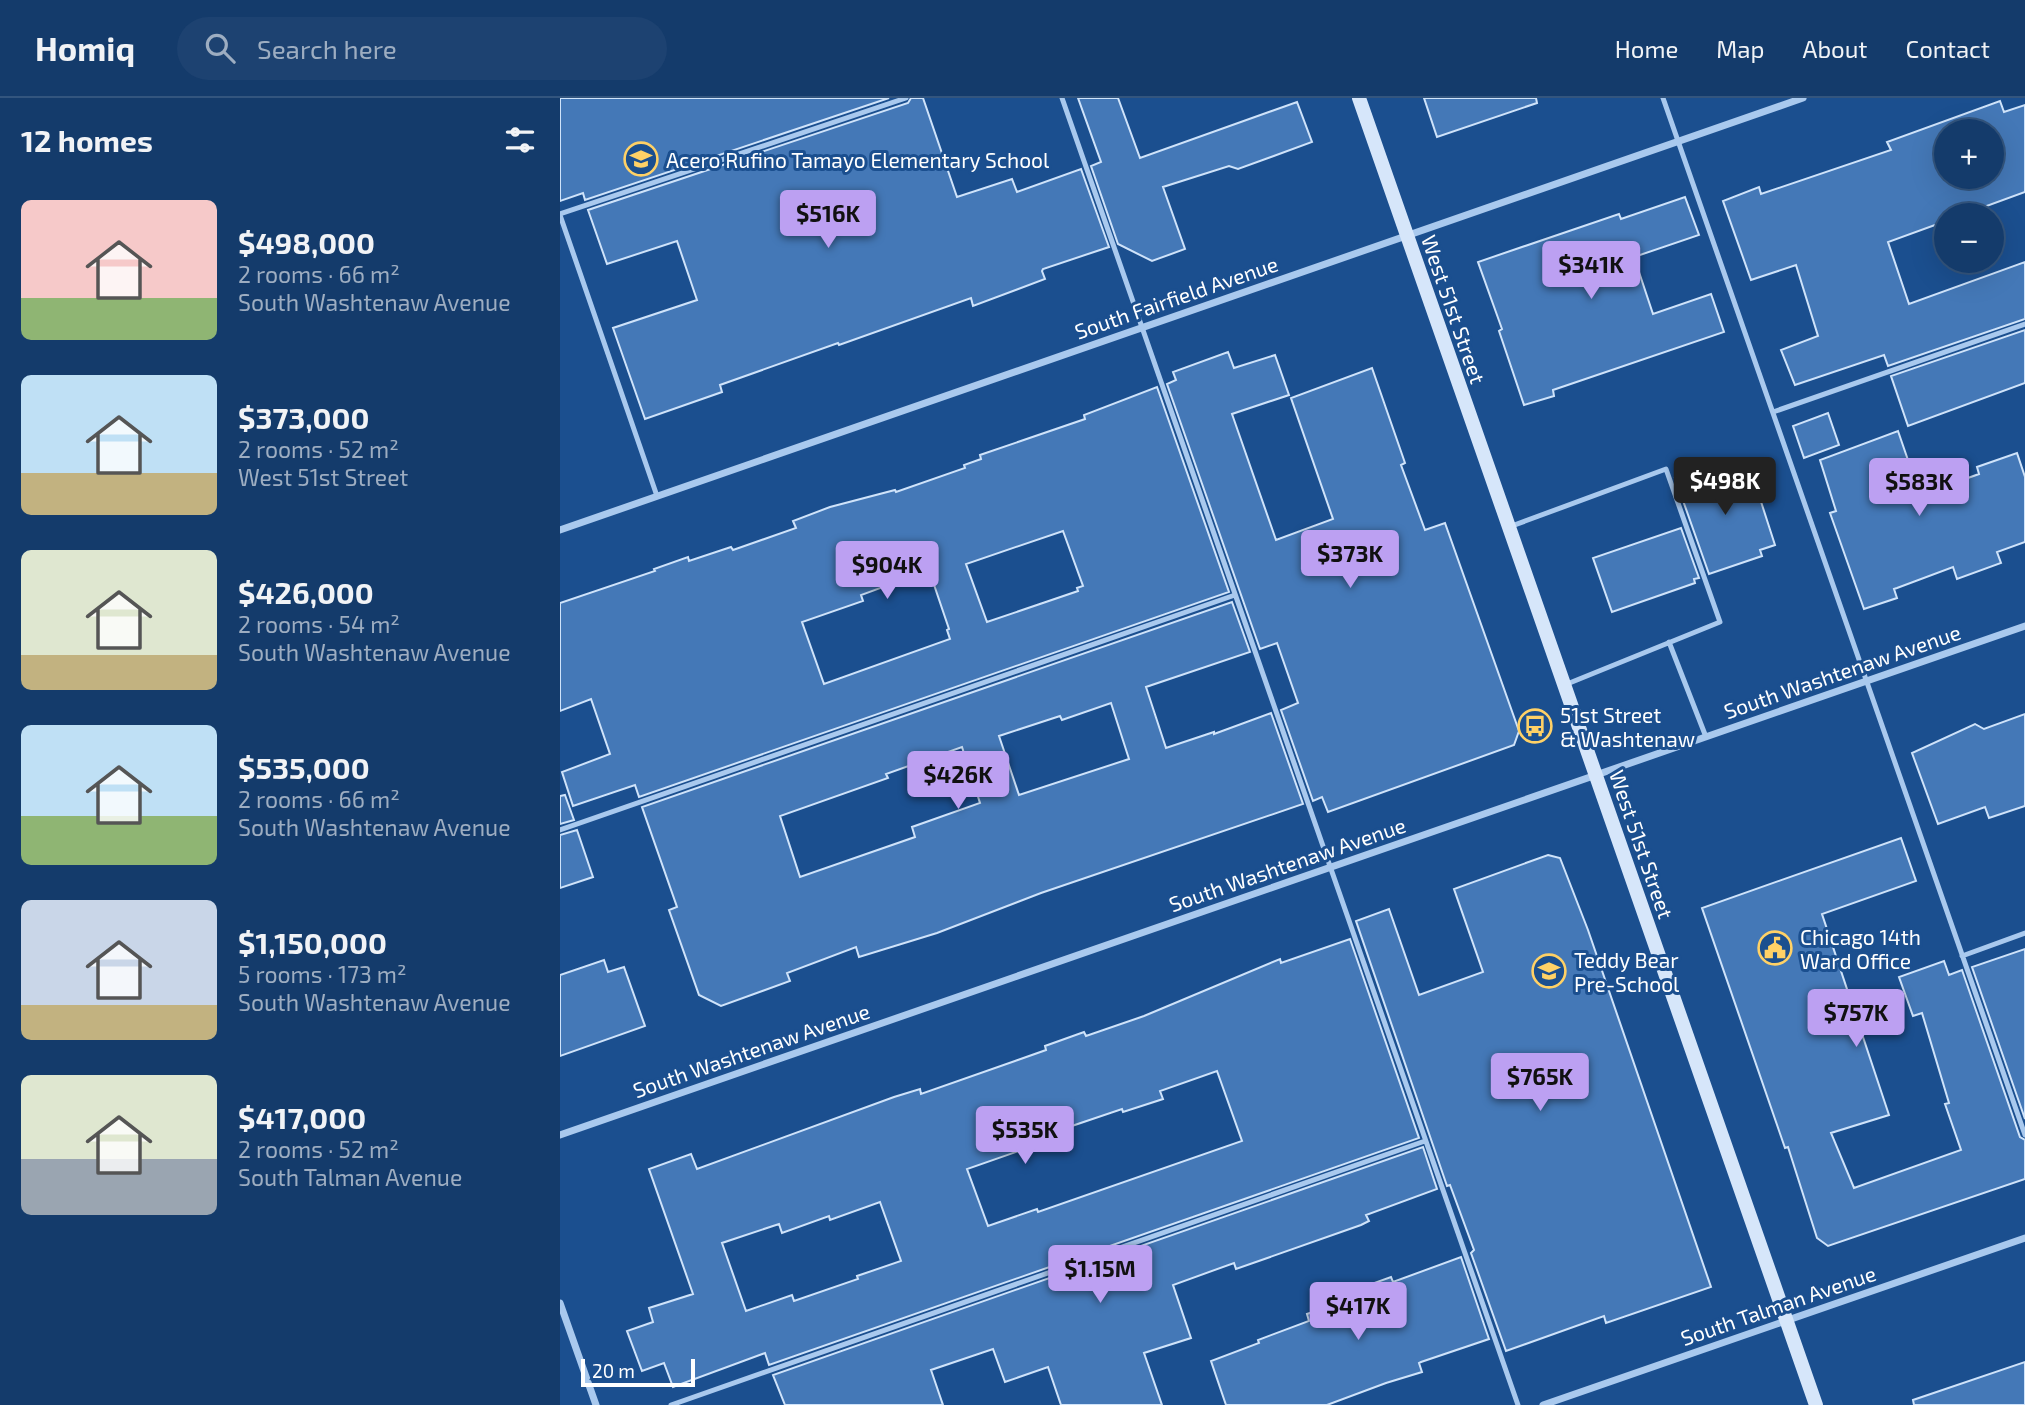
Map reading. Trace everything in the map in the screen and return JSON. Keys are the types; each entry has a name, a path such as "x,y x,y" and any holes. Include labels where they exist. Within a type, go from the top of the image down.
{"street":[{"name":"West 51st Street","path":"1359,98 1816,1405"},
{"name":"South Fairfield Avenue","path":"560,530 1803,98"},
{"name":"South Washtenaw Avenue","path":"560,1135 2025,626"},
{"name":"South Talman Avenue","path":"1543,1405 2025,1238"},
{"path":"560,1303 596,1405"}],"lane":[{"path":"657,496 560,214 906,98"},
{"path":"1062,98 1518,1405"},
{"path":"1663,98 2025,1135"},
{"path":"1773,412 2025,324"},
{"path":"1508,527 1666,469 1720,622 1564,685"},
{"path":"560,830 1236,595"},
{"path":"1670,642 1706,737"},
{"path":"1962,956 2025,933"},
{"path":"671,1405 1425,1141"}],"building":[{"name":"Acero Rufino Tamayo Elementary School","path":"560,98 889,98 585,200 583,193 560,201"},
{"path":"911,98 923,98 957,197 1012,179 1017,192 1081,169 1109,247 1043,269 1045,279 973,306 971,298 839,345 838,343 720,385 722,392 645,419 613,328 697,300 677,241 607,264 588,210 908,103"},
{"path":"1078,98 1118,98 1140,158 1297,102 1312,142 1238,169 1229,166 1163,187 1185,249 1152,261 1118,244 1091,166 1101,162"},
{"path":"1424,98 1536,98 1537,103 1437,137"},
{"path":"2000,101 2004,112 2025,105 2025,192 1995,203 1934,203 1934,225 1888,242 1909,304 1995,273 2004,273 2004,270 2025,262 2025,319 1888,366 1884,355 1795,385 1781,350 1818,336 1796,265 1751,280 1723,201 1759,187 1761,194 1891,150 1887,142 1934,125 1934,189 2004,189 2004,119 1950,119"},
{"path":"1685,197 1699,235 1634,257 1653,314 1711,294 1724,332 1553,390 1554,396 1524,405 1499,331 1502,329 1478,262 1619,214 1621,219"},
{"path":"2025,330 2025,383 1908,426 1891,376"},
{"path":"1228,352 1234,368 1275,355 1289,395 1232,414 1276,540 1333,519 1291,398 1372,368 1405,463 1401,465 1425,530 1445,523 1519,731 1514,745 1328,812 1322,797 1313,801 1281,710 1298,703 1277,643 1260,649 1167,384 1176,380 1173,372"},
{"path":"1157,387 1229,592 639,797 635,785 573,806 562,772 610,754 591,699 560,711 560,603 688,557 689,561 731,547 733,550 796,528 793,521 830,507 895,490 896,492 965,468 964,465 981,459 980,455 1085,419 1084,415","holes":["1063,531 1083,586 1077,588 1078,591 987,622 966,564","929,570 950,639 824,684 802,622 863,601 861,595"]},
{"path":"1828,413 1839,445 1804,458 1793,426"},
{"path":"1898,431 1920,495 1979,474 1977,467 2017,453 2025,477 2025,542 1997,552 2001,563 1957,579 1953,567 1894,589 1897,598 1864,609 1830,513 1836,511 1820,460"},
{"path":"1729,461 1737,485 1754,480 1775,545 1760,550 1762,556 1709,574 1675,478"},
{"path":"1681,528 1699,578 1694,579 1695,583 1612,612 1593,558"},
{"path":"1232,602 1250,652 1146,687 1166,748 1271,713 1303,804 1041,893 937,933 859,957 856,947 787,973 790,981 721,1006 699,995 669,910 677,907 642,807","holes":["1111,703 1129,759 1019,795 999,736 1060,716 1062,720","962,747 980,803 912,827 915,837 800,877 780,816 888,778 886,774"]},
{"path":"2025,714 2025,806 1989,818 1985,807 1938,824 1912,753 1975,724 1984,729"},
{"path":"565,795 574,820 560,824 560,796"},
{"path":"577,830 593,877 560,888 560,835"},
{"path":"1901,838 1916,881 1822,914 1889,1115 1831,1133 1854,1188 1961,1150 1945,1104 1949,1103 1922,1013 1913,1016 1899,977 1944,961 1949,975 1962,970 2020,1137 2025,1140 2025,1179 1828,1246 1817,1238 1788,1147 1785,1148 1702,908"},
{"path":"1548,855 1560,858 1588,930 1711,1287 1606,1323 1604,1316 1506,1351 1471,1253 1474,1250 1450,1185 1447,1186 1356,921 1389,909 1419,995 1483,972 1454,889"},
{"path":"1350,939 1419,1138 769,1365 765,1353 673,1387 664,1363 642,1371 627,1331 653,1322 649,1308 693,1294 649,1169 691,1154 697,1169 894,1097 920,1089 921,1094 1046,1050 1045,1046 1084,1032 1086,1036 1144,1016 1280,959 1281,963","holes":["1217,1071 1242,1141 1038,1212 1037,1209 988,1226 967,1169 1065,1135 1063,1129 1122,1109 1123,1112 1163,1099 1160,1091","880,1202 901,1261 794,1301 792,1295 746,1311 722,1243 779,1224 782,1233"]},
{"path":"2025,949 2025,1119 1972,967"},
{"path":"604,960 608,972 624,967 645,1026 560,1056 560,975"},
{"path":"1423,1147 1437,1189 1366,1215 1369,1221 1361,1225 1236,1269 1234,1263 1173,1285 1191,1338 1144,1353 1162,1405 1061,1405 1048,1367 1005,1382 993,1349 931,1370 943,1405 785,1405 773,1375"},
{"path":"1461,1257 1489,1339 1421,1362 1422,1372 1327,1405 1226,1405 1211,1361 1309,1321 1307,1314 1355,1298 1352,1291 1391,1277 1393,1282"},
{"path":"2025,1362 2025,1405 1914,1405 1913,1400"}],"place":[{"name":"Acero Rufino Tamayo Elementary School","path":"641,159"},
{"name":"51st Street & Washtenaw","path":"1535,726"},
{"name":"Chicago 14th Ward Office","path":"1775,948"},
{"name":"Teddy Bear Pre-School","path":"1549,971"}]}
